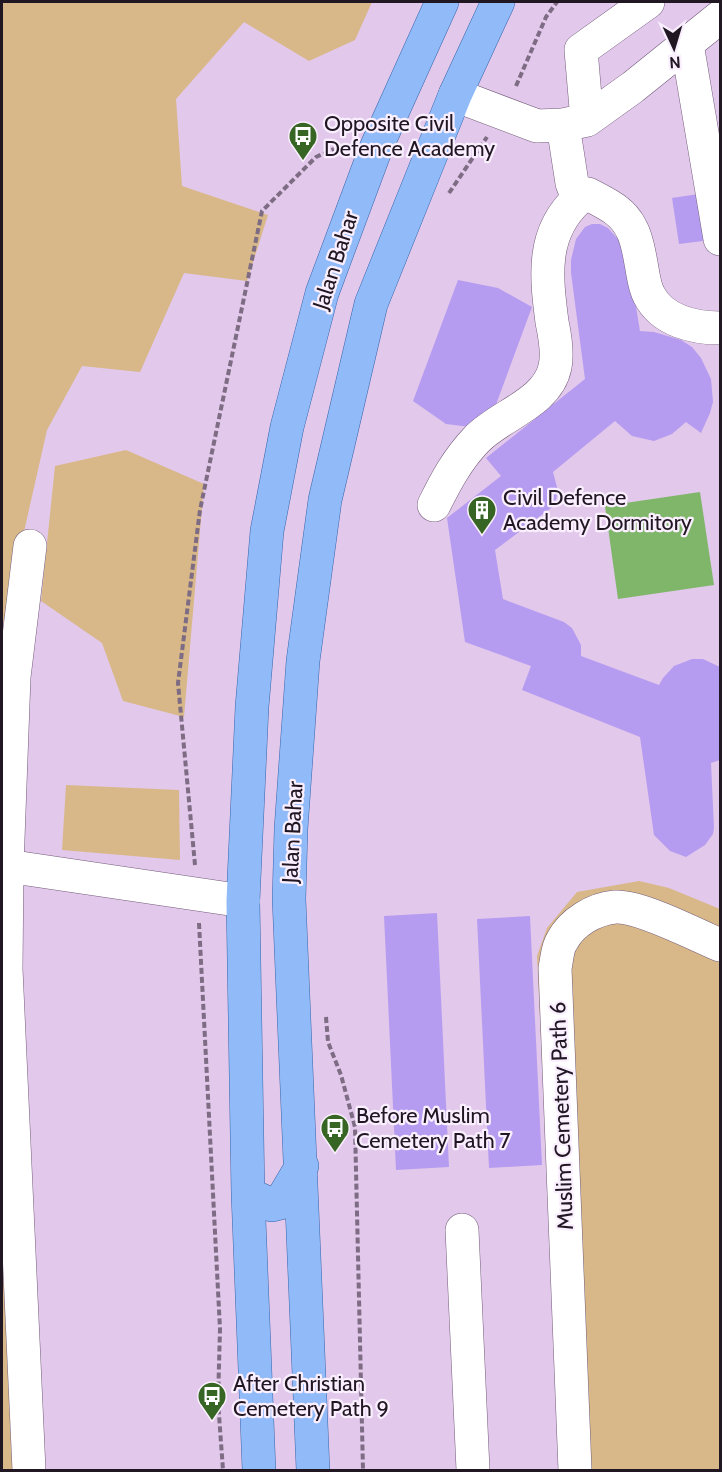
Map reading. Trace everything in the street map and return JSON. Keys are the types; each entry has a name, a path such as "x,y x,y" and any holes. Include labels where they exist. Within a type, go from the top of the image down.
{"main road":[{"name":"Jalan Bahar","path":"259,1470 248,1194 243,901 252,707 267,531 287,427 322,292 355,198 442,2"},
{"name":"Jalan Bahar","path":"313,1470 289,899 291,829 303,661 325,500 371,304 455,95 498,2"},
{"path":"267,531 291,507 310,497 325,500"},
{"path":"248,1194 272,1205 280,1203 302,1166"}],"lane":[{"path":"578,199 572,183 581,50 648,2"},
{"path":"455,95 537,126 575,122 611,104 720,17"},
{"path":"687,44 720,239"},
{"path":"434,505 454,465 478,438 549,384 555,366 556,345 548,294 548,255 558,223 568,208 578,199 588,194 618,210 632,228 648,294 657,307 688,325 720,328"},
{"path":"28,1470 4,968 7,715 14,677 30,546"},
{"path":"7,866 243,901"},
{"name":"Muslim Cemetery Path 6","path":"575,1470 555,968 561,942 572,926 592,913 616,906 641,912 720,945"},
{"path":"462,1230 473,1470"}],"path":[{"path":"446,197 504,114 546,17 557,2"},
{"path":"223,1470 218,1401 220,1329 197,894 178,683 200,510 262,211 316,157 334,149"},
{"path":"325,1007 328,1042 341,1075 355,1127 363,1470"}],"shaded area":[{"path":"2,2 372,2 355,40 309,61 244,22 176,99 182,186 268,215 247,281 184,273 140,372 82,366 47,430 2,629"},
{"path":"126,450 204,484 184,717 123,701 102,643 41,601 55,466"},
{"path":"700,492 714,585 618,599 605,506"},
{"path":"66,785 179,790 180,860 62,850"},
{"path":"639,881 669,888 720,909 720,1470 564,1470 537,956 547,928 577,892"},
{"path":"2,1194 14,1470 2,1470"}],"building":[{"path":"705,193 711,240 679,244 672,198"},
{"name":"Civil Defence Academy Dormitory","path":"600,224 608,228 623,245 629,264 640,331 654,332 681,340 692,347 701,358 711,379 713,402 710,413 701,433 686,422 672,434 654,441 632,436 615,421 553,472 558,491 551,508 495,550 503,599 564,622 572,628 581,645 581,656 659,685 674,666 692,659 703,659 720,667 720,760 711,763 713,834 705,845 686,857 670,851 654,835 640,737 522,690 531,666 465,642 447,518 501,476 486,458 585,379 571,260 576,239 585,227"},
{"path":"458,280 498,288 532,307 487,429 446,424 413,401"},
{"path":"437,913 449,1167 396,1170 384,916"},
{"path":"530,916 542,1165 489,1168 477,919"}],"place":[{"name":"Opposite Civil Defence Academy","path":"303,162"},
{"name":"Civil Defence Academy Dormitory","path":"482,536"},
{"name":"Before Muslim Cemetery Path 7","path":"335,1154"},
{"name":"After Christian Cemetery Path 9","path":"212,1422"}]}
